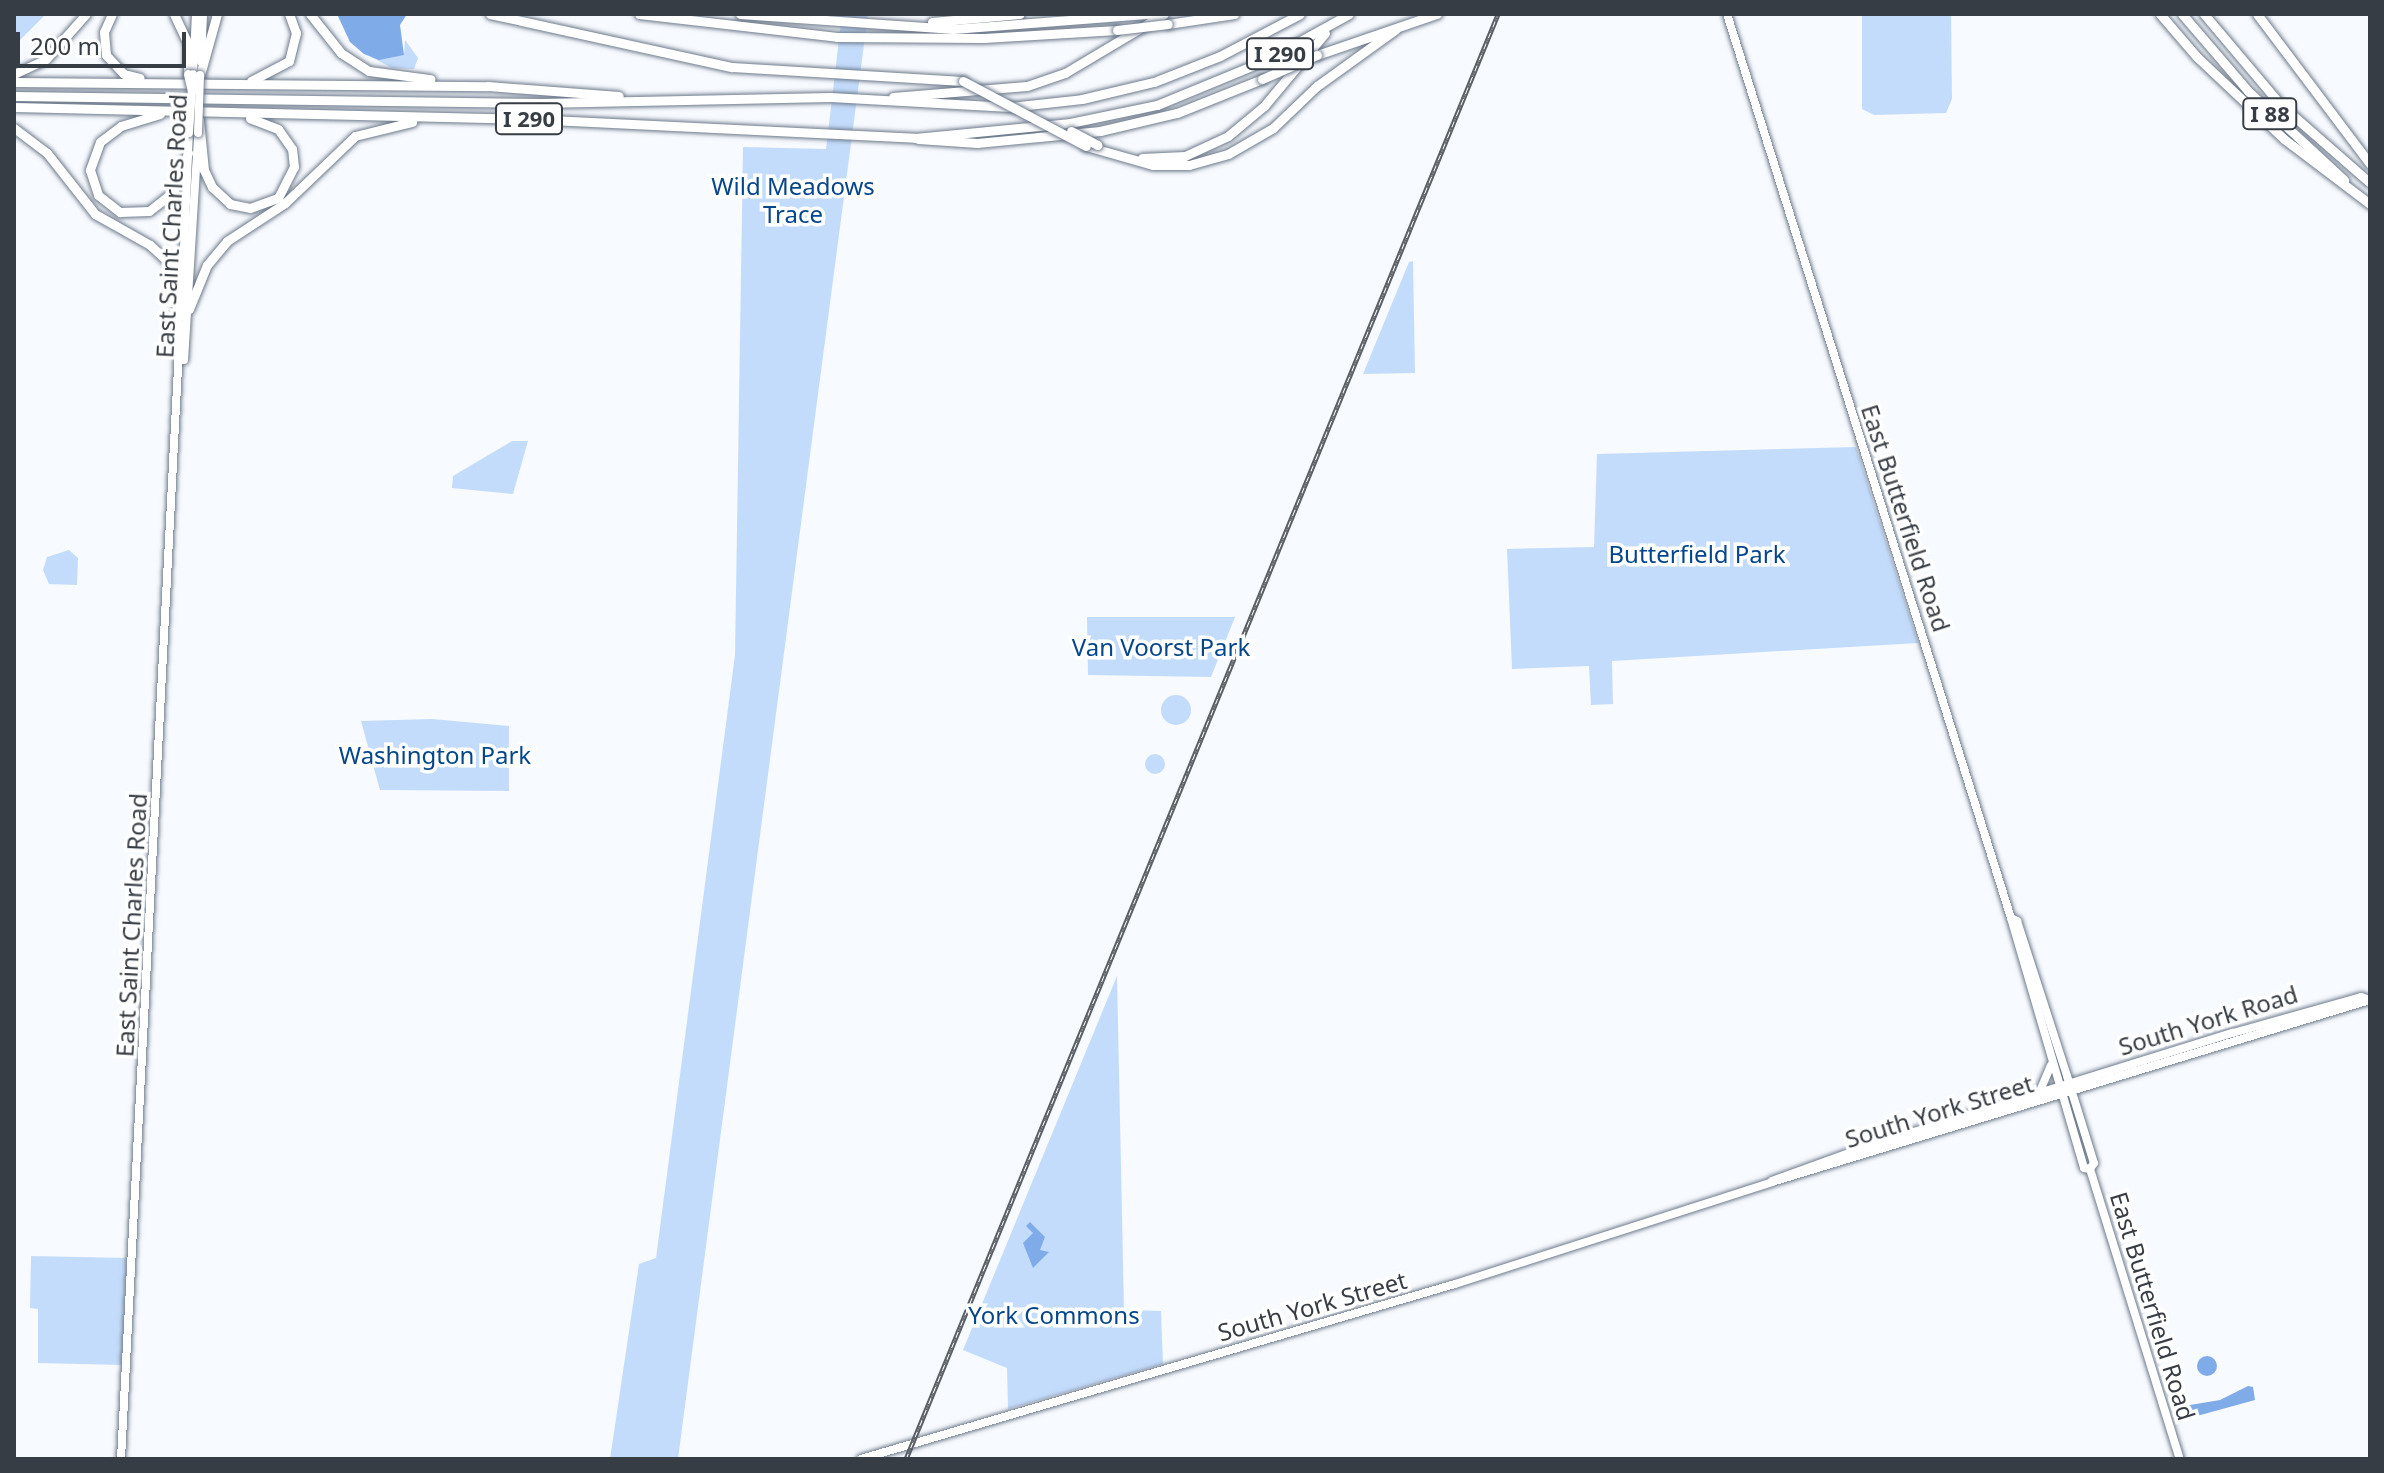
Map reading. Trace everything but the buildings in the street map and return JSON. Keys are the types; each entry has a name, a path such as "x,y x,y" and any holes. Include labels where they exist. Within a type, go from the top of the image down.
{"highway":[{"path":"14,74 46,59 86,14"},
{"path":"112,14 103,43 113,65 124,74 167,83"},
{"path":"174,14 188,44 194,75"},
{"path":"192,91 194,75 217,14"},
{"path":"244,84 289,61 296,33 289,14"},
{"path":"310,14 341,53 369,71 488,86 634,99"},
{"path":"490,14 700,62 963,81 1097,145 1151,159 1185,156 1216,144 1264,106 1336,23"},
{"path":"639,14 837,37 876,38 1117,30 1166,19 1234,14"},
{"path":"740,14 839,22 992,28 1150,14"},
{"path":"878,24 1020,14"},
{"name":"I 290","path":"14,96 830,97 973,108 1082,99 1189,69 1300,14"},
{"name":"I 290","path":"14,107 461,118 915,138 1070,123 1157,105 1264,61 1349,14"},
{"path":"915,138 977,143 1100,131 1177,113 1317,55 1437,14"},
{"path":"2160,14 2197,57 2284,139 2370,203"},
{"name":"I 88","path":"2182,14 2270,114 2370,203"},
{"name":"I 88","path":"2204,14 2281,105 2370,183"},
{"path":"2257,14 2370,164"},
{"path":"871,98 1027,86 1065,73 1166,19"},
{"path":"1031,114 1086,146 1153,165 1189,165 1228,154 1266,133 1317,86 1396,29"},
{"path":"14,82 488,86"},
{"path":"168,112 104,137 91,161 94,189 120,212 149,211 173,192 188,153"},
{"path":"198,118 196,133 204,170 220,196 245,208 274,201 288,185 294,167 292,149 278,129 231,113"},
{"path":"189,309 220,248 285,203 345,143 379,128 461,118"},
{"path":"14,128 47,153 95,214 150,245 168,262 174,275 179,334"}],"main road":[{"name":"East Saint Charles Road","path":"196,14 194,75 198,118"},
{"name":"East Saint Charles Road","path":"194,75 203,14"},
{"name":"East Butterfield Road","path":"1727,14 2011,918 2084,1168 2090,1169"},
{"name":"East Saint Charles Road","path":"121,1459 180,393 189,309 196,133 192,91"},
{"name":"East Saint Charles Road","path":"180,393 179,334 188,153 196,133"},
{"name":"East Butterfield Road","path":"2011,918 2017,921 2069,1083 2094,1163 2090,1169"},
{"name":"South York Road","path":"2060,1091 2069,1083 2301,1013 2361,997 2370,1000 2072,1093"},
{"path":"2039,1092 2052,1064"},
{"path":"2079,1115 2088,1089"},
{"name":"South York Street","path":"861,1459 1455,1284 2060,1091"},
{"name":"South York Street","path":"1772,1182 2039,1092 2072,1093"},
{"name":"East Butterfield Road","path":"2090,1169 2179,1457"}],"green space":[{"path":"14,14 46,14 14,46"},
{"name":"Wild Meadows Trace","path":"842,14 868,14 678,1459 610,1459 639,1264 656,1258 735,655 743,147 826,149"},
{"path":"1862,14 1951,14 1952,99 1946,113 1874,115 1862,109"},
{"path":"405,40 418,58 414,69 392,68 371,57 404,55"},
{"path":"1413,261 1415,373 1363,374 1409,262"},
{"path":"512,441 528,441 513,494 452,488 453,476"},
{"name":"Butterfield Park","path":"1856,447 1918,643 1612,661 1613,704 1591,705 1589,666 1512,669 1507,549 1594,547 1597,454"},
{"path":"69,550 78,558 77,585 49,584 43,570 47,557"},
{"name":"Van Voorst Park","path":"1087,617 1235,617 1211,677 1088,675"},
{"path":"1176,695 1182,696 1190,704 1190,716 1182,724 1176,725 1170,724 1162,716 1161,710 1162,704 1170,696"},
{"name":"Washington Park","path":"432,719 509,726 509,791 380,790 361,721"},
{"path":"1155,754 1162,757 1165,764 1162,771 1155,774 1148,771 1145,764 1148,757"},
{"name":"York Commons","path":"1117,976 1124,1310 1161,1311 1163,1364 1008,1409 1007,1368 963,1350"},
{"path":"31,1256 127,1258 122,1365 38,1363 38,1309 30,1308"}],"water":[{"path":"337,14 407,14 400,25 404,55 379,60 364,54 350,42"},
{"path":"1030,1222 1045,1237 1040,1250 1049,1252 1033,1268 1023,1243 1033,1233 1026,1226"},
{"path":"2207,1356 2214,1359 2217,1366 2214,1373 2207,1376 2200,1373 2197,1366 2200,1359"},
{"path":"2248,1386 2253,1387 2255,1400 2186,1419 2184,1406 2220,1400"}],"railway":[{"path":"906,1459 1498,14"}]}
